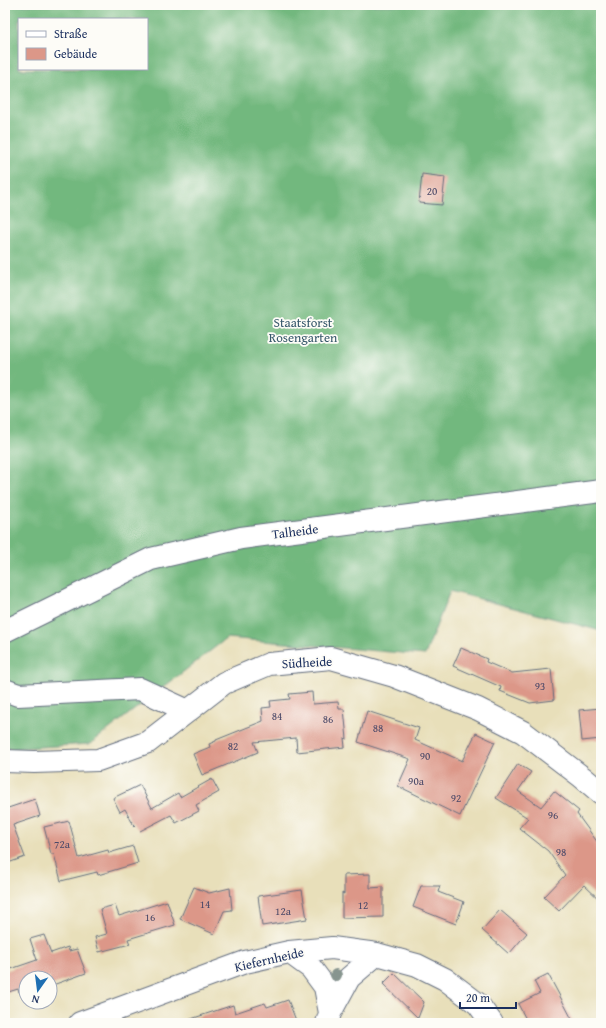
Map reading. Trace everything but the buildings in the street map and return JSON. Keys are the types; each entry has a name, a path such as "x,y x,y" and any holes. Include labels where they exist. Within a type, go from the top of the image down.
{"street":[{"name":"Talheide","path":"5,631 151,559 241,538 601,491"},
{"name":"Südheide","path":"5,761 34,762 98,760 148,742 224,683 269,664 331,658 394,676 478,709 523,732 601,793"},
{"path":"5,690 18,695 140,690 188,711"},
{"name":"Kiefernheide","path":"80,1023 245,962 289,952 332,948 377,954 417,965 445,979 478,1004 492,1023"},
{"path":"289,952 311,968 325,987 329,1018"},
{"path":"329,1018 349,978 377,954"}],"green space":[{"name":"Staatsforst Rosengarten","path":"5,5 601,5 601,631 450,591 425,655 227,638 90,744 5,749"}]}
